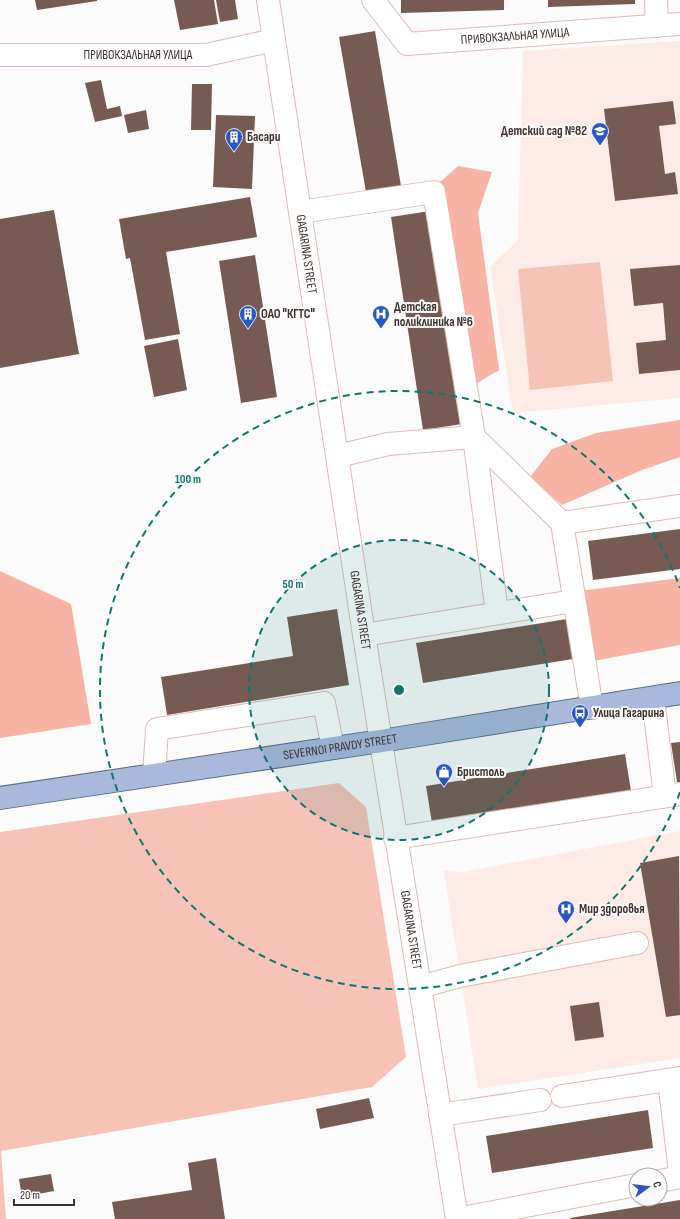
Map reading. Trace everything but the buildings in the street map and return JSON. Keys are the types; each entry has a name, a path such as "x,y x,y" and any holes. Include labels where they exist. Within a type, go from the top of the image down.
{"main road":[{"name":"SEVERNOI PRAVDY STREET","path":"0,798 381,741 680,693"}],"street":[{"name":"GAGARINA STREET","path":"268,0 395,838 457,1219"},
{"name":"ПРИВОКЗАЛЬНАЯ УЛИЦА","path":"372,0 408,44 680,24"},
{"path":"656,0 657,26"},
{"name":"ПРИВОКЗАЛЬНАЯ УЛИЦА","path":"0,55 206,55 274,40"},
{"path":"300,212 434,192 474,437 497,613"},
{"path":"338,456 388,444 474,437 562,523 592,708"},
{"path":"562,523 680,506"},
{"path":"364,635 574,601"},
{"path":"395,838 672,795 653,698"},
{"path":"154,775 156,729 333,701 333,748"},
{"path":"420,987 460,976 637,943"},
{"path":"562,1096 675,1079 680,1172"},
{"path":"440,1115 540,1100"},
{"path":"668,1179 680,1177"},
{"path":"457,1219 628,1187"}],"shaded area":[{"name":"Детский сад №82","path":"680,41 680,398 513,413 490,267 518,240 523,51"},
{"path":"458,166 492,172 478,213 499,370 471,387 439,183"},
{"path":"600,262 613,381 530,390 518,269"},
{"path":"680,420 680,457 642,470 562,505 530,477 552,449 596,433"},
{"path":"0,571 71,604 91,724 0,738"},
{"path":"680,578 680,645 593,661 580,591"},
{"path":"339,783 366,807 406,1057 372,1087 1,1151 6,1219 0,1219 0,832"},
{"name":"Мир здоровья","path":"680,831 680,1058 478,1089 444,871 463,872"}],"place":[{"name":"Детский сад №82","path":"600,146"},
{"name":"Басари","path":"234,152"},
{"name":"ОАО \"КГТС\"","path":"248,329"},
{"name":"Детская поликлиника №6","path":"381,329"},
{"name":"Улица Гагарина","path":"580,728"},
{"name":"Бристоль","path":"444,787"},
{"name":"Мир здоровья","path":"566,924"}]}
